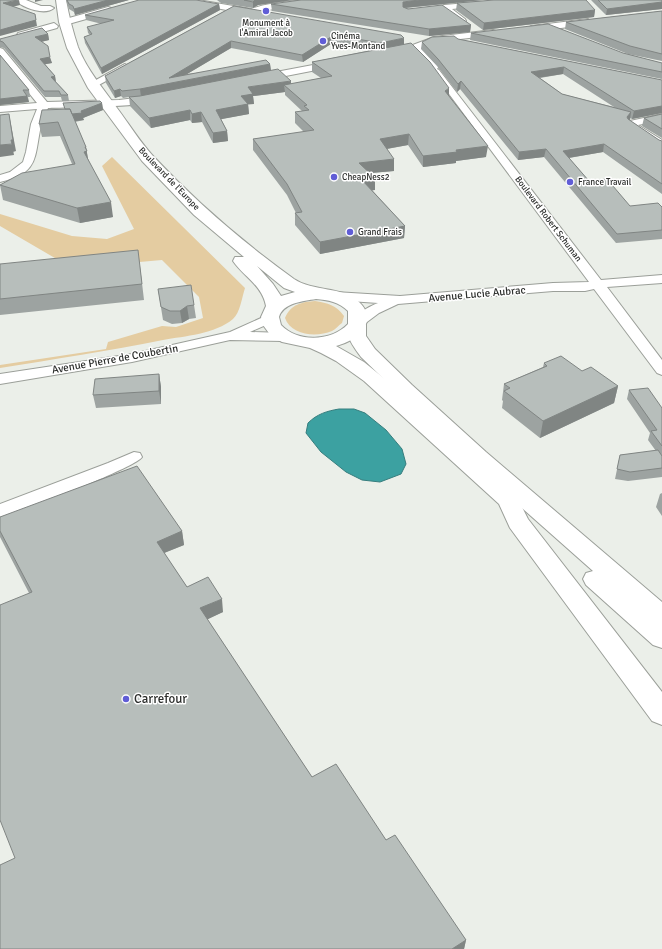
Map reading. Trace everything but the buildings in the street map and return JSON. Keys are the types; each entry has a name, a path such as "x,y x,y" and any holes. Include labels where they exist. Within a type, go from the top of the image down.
{"main road":[{"name":"Boulevard de l'Europe","path":"54,3 59,24 73,48 117,139 145,170 188,213 234,254 268,288 274,299 272,313"},
{"name":"Boulevard de l'Europe","path":"97,99 159,171 200,212 290,284 316,294"},
{"path":"662,617 478,456 368,353 357,336 358,314 354,307 335,296 316,294 292,297 282,302 272,313 271,325 284,337 313,343 328,348 344,358 392,394 662,638"},
{"path":"313,343 327,342 340,338 350,332 357,324"},
{"path":"508,500 518,522 662,713"}],"street":[{"path":"20,0 40,9 54,3"},
{"path":"184,0 274,16"},
{"path":"251,12 259,9 323,0"},
{"path":"482,35 440,7 490,3"},
{"path":"12,37 117,8"},
{"path":"218,16 232,9"},
{"path":"519,30 596,21"},
{"path":"548,27 569,35"},
{"path":"383,54 416,42 504,32"},
{"path":"444,39 469,45"},
{"name":"Boulevard Robert Schuman","path":"416,42 662,370"},
{"path":"0,51 48,105"},
{"path":"249,80 345,62"},
{"path":"97,99 134,63"},
{"path":"0,109 97,99 142,101 161,98"},
{"path":"0,179 14,174 28,164 32,152 36,124 48,105"},
{"path":"662,117 634,123 632,126 662,145"},
{"name":"Avenue Lucie Aubrac","path":"335,296 400,300 553,287 585,287 597,284 662,279"},
{"name":"Avenue Lucie Aubrac","path":"357,324 367,313 376,307 400,300"},
{"name":"Avenue Pierre de Coubertin","path":"230,336 272,313"},
{"name":"Avenue Pierre de Coubertin","path":"0,379 132,358 230,336 284,337"},
{"path":"0,511 114,467 134,457"}],"shaded area":[{"path":"112,157 245,288 237,313 233,319 226,324 200,334 0,368 0,365 106,349 108,342 162,326 176,327 203,318 199,297 162,260 72,268 0,226 0,214 72,236 107,239 134,229 102,166"},
{"path":"315,301 328,304 338,309 344,316 342,323 332,331 319,334 305,334 288,324 285,318 290,310 301,303"}],"water":[{"path":"339,409 354,409 365,413 386,430 402,449 406,464 401,474 380,482 362,480 346,472 321,452 306,433 308,423 322,413"}],"place":[{"name":"Monument à l'Amiral Jacob","path":"266,11"},
{"name":"Cinéma Yves-Montand","path":"323,41"},
{"name":"CheapNess2","path":"334,177"},
{"name":"France Travail","path":"570,182"},
{"name":"Grand Frais","path":"350,232"},
{"name":"Carrefour","path":"126,699"}]}
